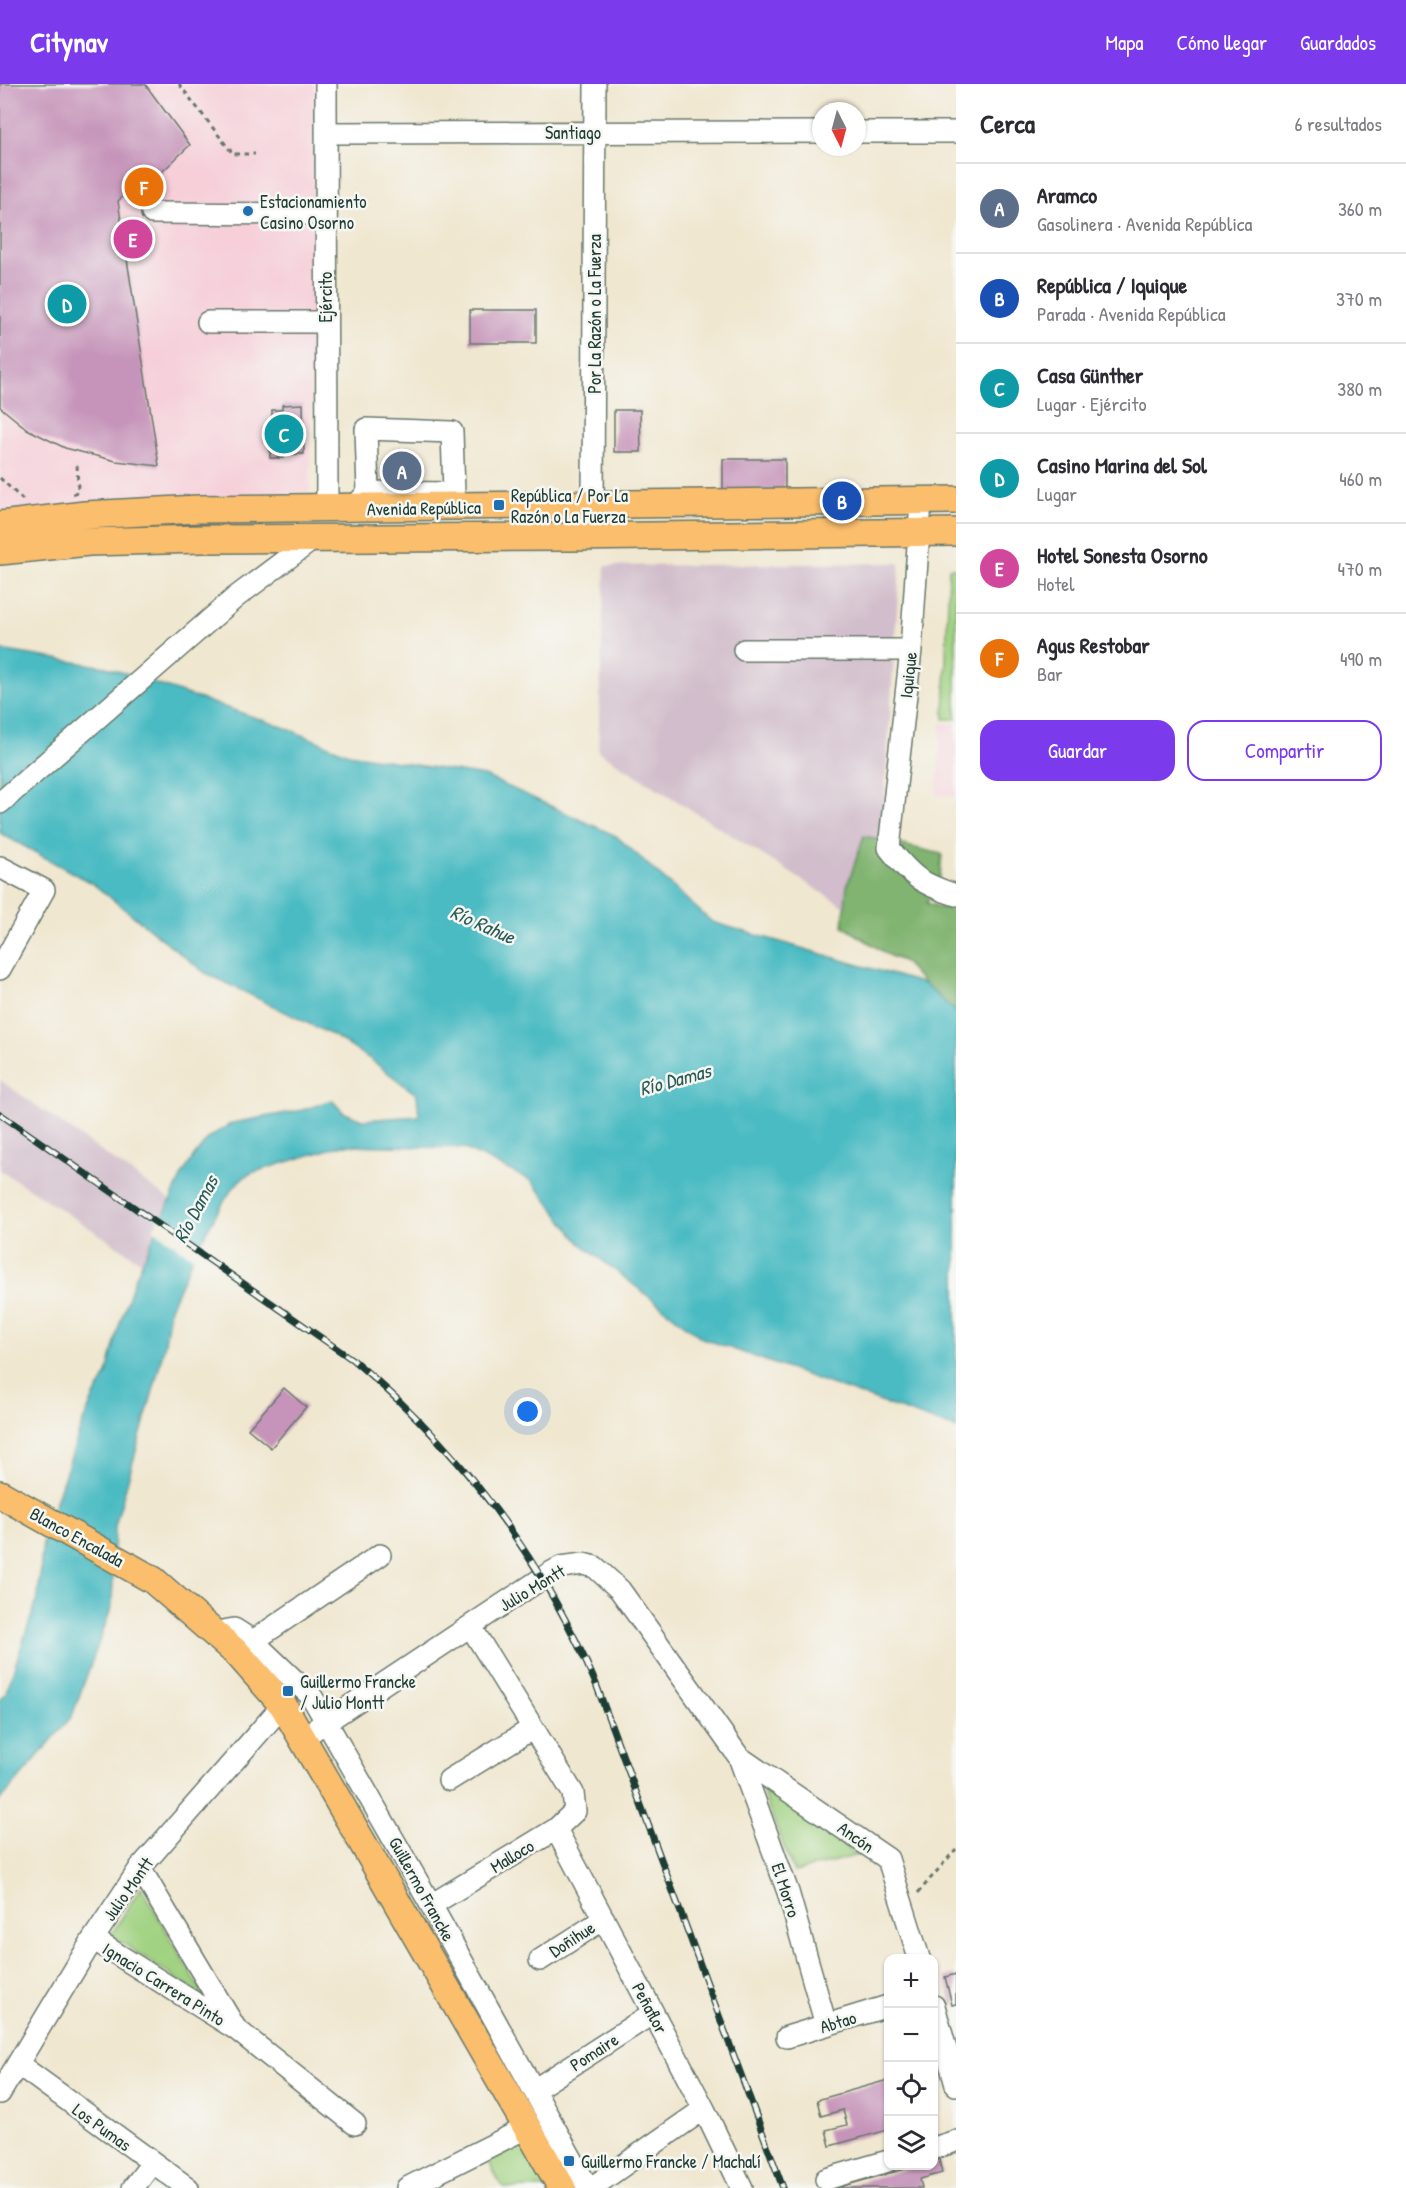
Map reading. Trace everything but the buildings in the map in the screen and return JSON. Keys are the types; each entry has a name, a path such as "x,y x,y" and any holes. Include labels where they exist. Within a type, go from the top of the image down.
{"main road":[{"name":"Avenida República","path":"0,525 133,512 461,500 593,505 956,500"},
{"name":"Avenida República","path":"0,550 89,542 316,537 570,537 956,532"},
{"name":"Blanco Encalada","path":"11,1500 153,1580"},
{"name":"Guillermo Francke","path":"153,1580 239,1655 283,1705 562,2188"}],"street":[{"name":"Ejército","path":"326,84 325,322 349,503"},
{"name":"Por La Razón o La Fuerza","path":"593,505 595,84"},
{"name":"Santiago","path":"326,133 812,132"},
{"path":"866,132 956,132"},
{"path":"152,213 325,214"},
{"path":"208,322 325,322"},
{"path":"349,503 366,429 452,432 461,500"},
{"name":"Iquique","path":"921,501 921,532 911,650 890,848 906,869 929,887 956,896"},
{"path":"570,537 593,505"},
{"path":"0,803 236,597 316,537"},
{"path":"744,650 911,650"},
{"path":"0,867 44,890 0,969"},
{"path":"253,1641 380,1555"},
{"name":"Julio Montt","path":"302,1738 561,1567 583,1563 595,1567 620,1590 739,1757"},
{"path":"449,1780 533,1728 471,1627"},
{"name":"Guillermo Francke","path":"218,1636 223,1631 234,1629 253,1641 312,1697 590,2188"},
{"name":"Julio Montt","path":"0,2094 93,1940 140,1868 283,1705"},
{"name":"Malloco","path":"431,1905 556,1829 575,1811 573,1793 533,1728"},
{"name":"Ancón","path":"739,1757 888,1859 917,1954"},
{"name":"El Morro","path":"739,1757 788,1892 826,2025"},
{"name":"Peñaflor","path":"556,1829 704,2109 742,2188"},
{"name":"Ignacio Carrera Pinto","path":"140,1868 236,2029"},
{"name":"Doñihue","path":"540,1960 604,1919"},
{"name":"Ignacio Carrera Pinto","path":"93,1940 236,2029 354,2124"},
{"name":"Abtao","path":"787,2037 884,2007"},
{"path":"934,2008 956,2085"},
{"name":"Pomaire","path":"534,2090 653,2013"},
{"name":"Los Pumas","path":"18,2064 188,2188"},
{"path":"590,2188 704,2109"},
{"path":"407,2188 433,2182 528,2127"},
{"path":"938,2146 956,2141"},
{"path":"826,2179 884,2162"},
{"path":"133,2188 152,2163"}],"path":[{"path":"179,84 233,154 255,154"},
{"path":"72,495 78,491 77,462"},
{"path":"0,478 26,502"},
{"path":"903,1910 956,1849"}],"shaded area":[{"path":"0,84 315,84 310,492 137,503 0,518"},
{"path":"900,563 876,927 598,751 605,566"},
{"path":"941,723 956,724 956,796 937,795"},
{"path":"0,1080 170,1200 142,1262 0,1170"}],"green space":[{"path":"949,568 956,568 956,719 944,719"},
{"path":"864,836 942,854 940,877 927,903 956,912 956,1012 924,984 903,961 890,956 843,926 847,886"},
{"path":"760,1786 858,1855 794,1872"},
{"path":"141,1887 205,1998 111,1935"},
{"path":"522,2143 546,2188 503,2188 488,2161"}],"water":[{"path":"0,650 106,667 283,727 349,754 485,776 616,836 712,922 924,984 956,1012 956,1429 702,1338 580,1243 532,1181 463,1148 343,1145 251,1173 240,1180 218,1211 196,1250 170,1308 156,1380 115,1526 112,1606 72,1716 0,1801 0,1701 6,1692 38,1597 43,1540 81,1427 93,1398 107,1374 118,1329 135,1278 181,1177 209,1137 232,1123 303,1110 332,1100 343,1112 362,1120 419,1116 417,1095 370,1059 334,1036 204,972 93,884 0,833"}],"pier":[{"path":"160,1215 203,1245 195,1259 153,1229"}],"railway":[{"path":"0,1114 353,1360 428,1430 494,1507 550,1592 596,1684 783,2188"}],"place":[{"name":"Agus Restobar","path":"144,187"},
{"name":"Estacionamiento Casino Osorno","path":"248,211"},
{"name":"Hotel Sonesta Osorno","path":"133,239"},
{"name":"Casino Marina del Sol","path":"67,304"},
{"name":"Casa Günther","path":"284,434"},
{"name":"Aramco","path":"402,471"},
{"name":"República / Iquique","path":"842,501"},
{"name":"República / Por La Razón o La Fuerza","path":"499,505"},
{"name":"Guillermo Francke / Julio Montt","path":"288,1691"},
{"name":"Guillermo Francke / Machalí","path":"569,2161"}],"water label":[{"name":"Río Rahue","path":"483,924"},
{"name":"Río Damas","path":"675,1079"},
{"name":"Río Damas","path":"195,1209"}]}
